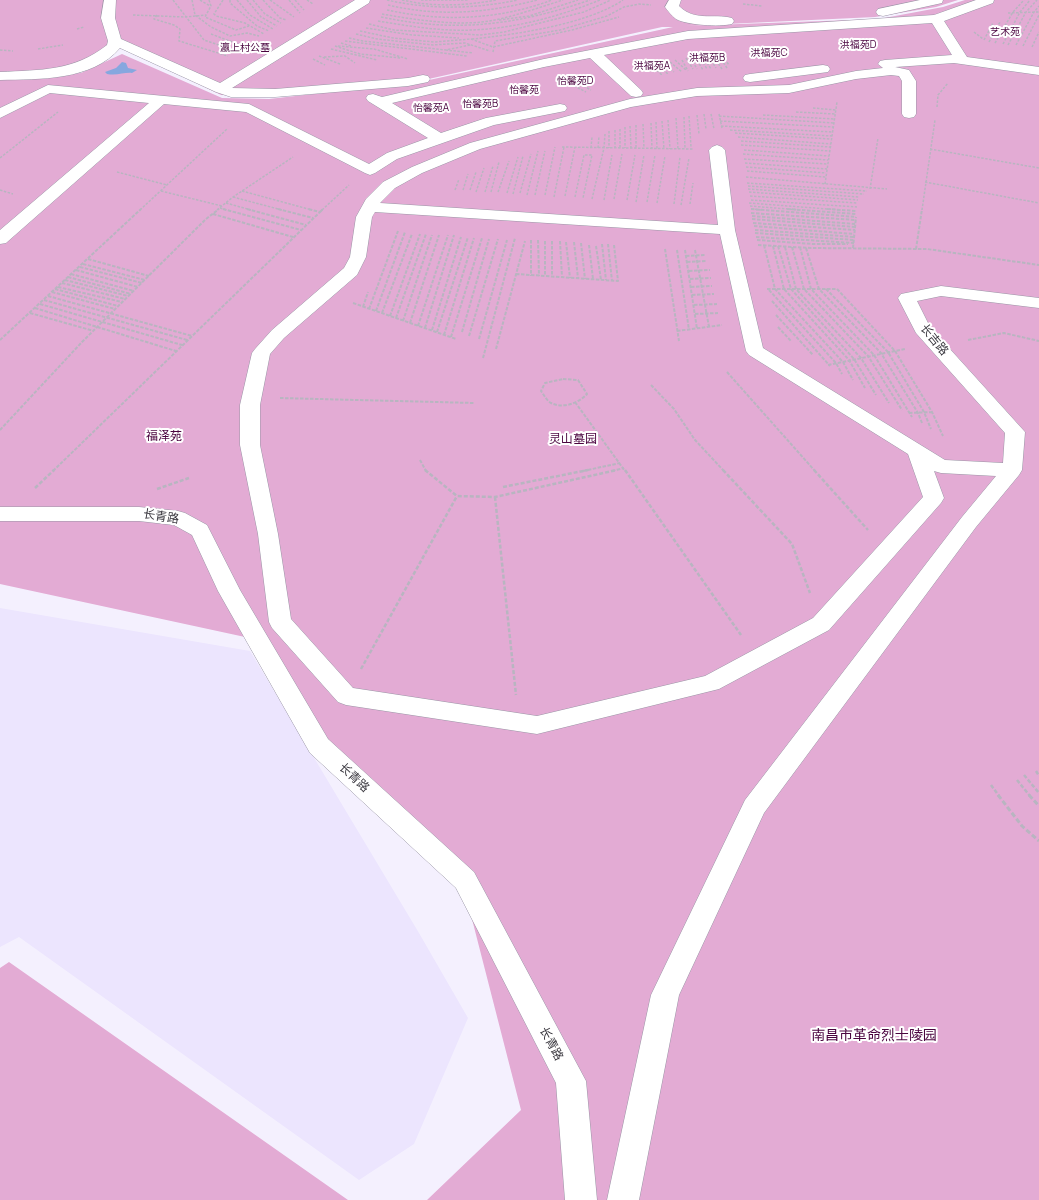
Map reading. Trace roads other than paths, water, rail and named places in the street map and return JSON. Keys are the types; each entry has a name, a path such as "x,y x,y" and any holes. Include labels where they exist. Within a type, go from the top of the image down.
{"street":[{"path":"0,76 58,73 79,69 105,56 114,47 115,41 108,18 110,0"},
{"path":"115,41 231,94 275,93 408,82 661,27 726,21 880,13 936,0"},
{"path":"380,102 544,63 676,37 688,35 938,22 988,0"},
{"path":"673,4 681,16 704,21 726,21"},
{"path":"221,89 333,19"},
{"path":"938,22 962,60"},
{"path":"593,53 636,93"},
{"path":"933,459 934,498 821,624 711,683 537,725 346,696 280,622 268,534 250,445 250,406 261,354 278,334 352,271 358,257 364,217 372,202 389,185 417,170 475,146 527,137 630,103 689,91 824,69 954,59 1039,71"},
{"path":"249,108 370,170 392,156 491,121 636,93 789,89 856,75 890,71 904,73 909,81 909,114"},
{"path":"0,114 48,89 249,108 369,96 440,139"},
{"path":"0,239 162,99"},
{"path":"708,150 720,174 727,230 746,289 748,321 755,352 933,459 1012,470"},
{"path":"369,207 545,217 727,230"},
{"name":"长吉路","path":"1012,470 1015,432 922,329 907,298 941,290 1039,303"},
{"path":"623,1200 666,995 754,807 969,522 1012,470"},
{"name":"长青路","path":"0,514 160,515 178,518 200,530 229,591 319,746 465,880 571,1081 581,1200"}],"water":[{"path":"122,62 126,63 128,68 137,70 132,73 114,75 107,74 105,72 116,68"}],"park label":[{"name":"艺术苑","path":"1005,32"},
{"name":"洪福苑D","path":"858,45"},
{"name":"瀛上村公墓","path":"245,48"},
{"name":"洪福苑C","path":"769,53"},
{"name":"洪福苑B","path":"707,58"},
{"name":"洪福苑A","path":"652,66"},
{"name":"怡馨苑D","path":"575,81"},
{"name":"怡馨苑","path":"524,90"},
{"name":"怡馨苑B","path":"480,104"},
{"name":"怡馨苑A","path":"431,108"},
{"name":"福泽苑","path":"164,437"},
{"name":"灵山墓园","path":"573,440"},
{"name":"南昌市革命烈士陵园","path":"874,1036"}]}
